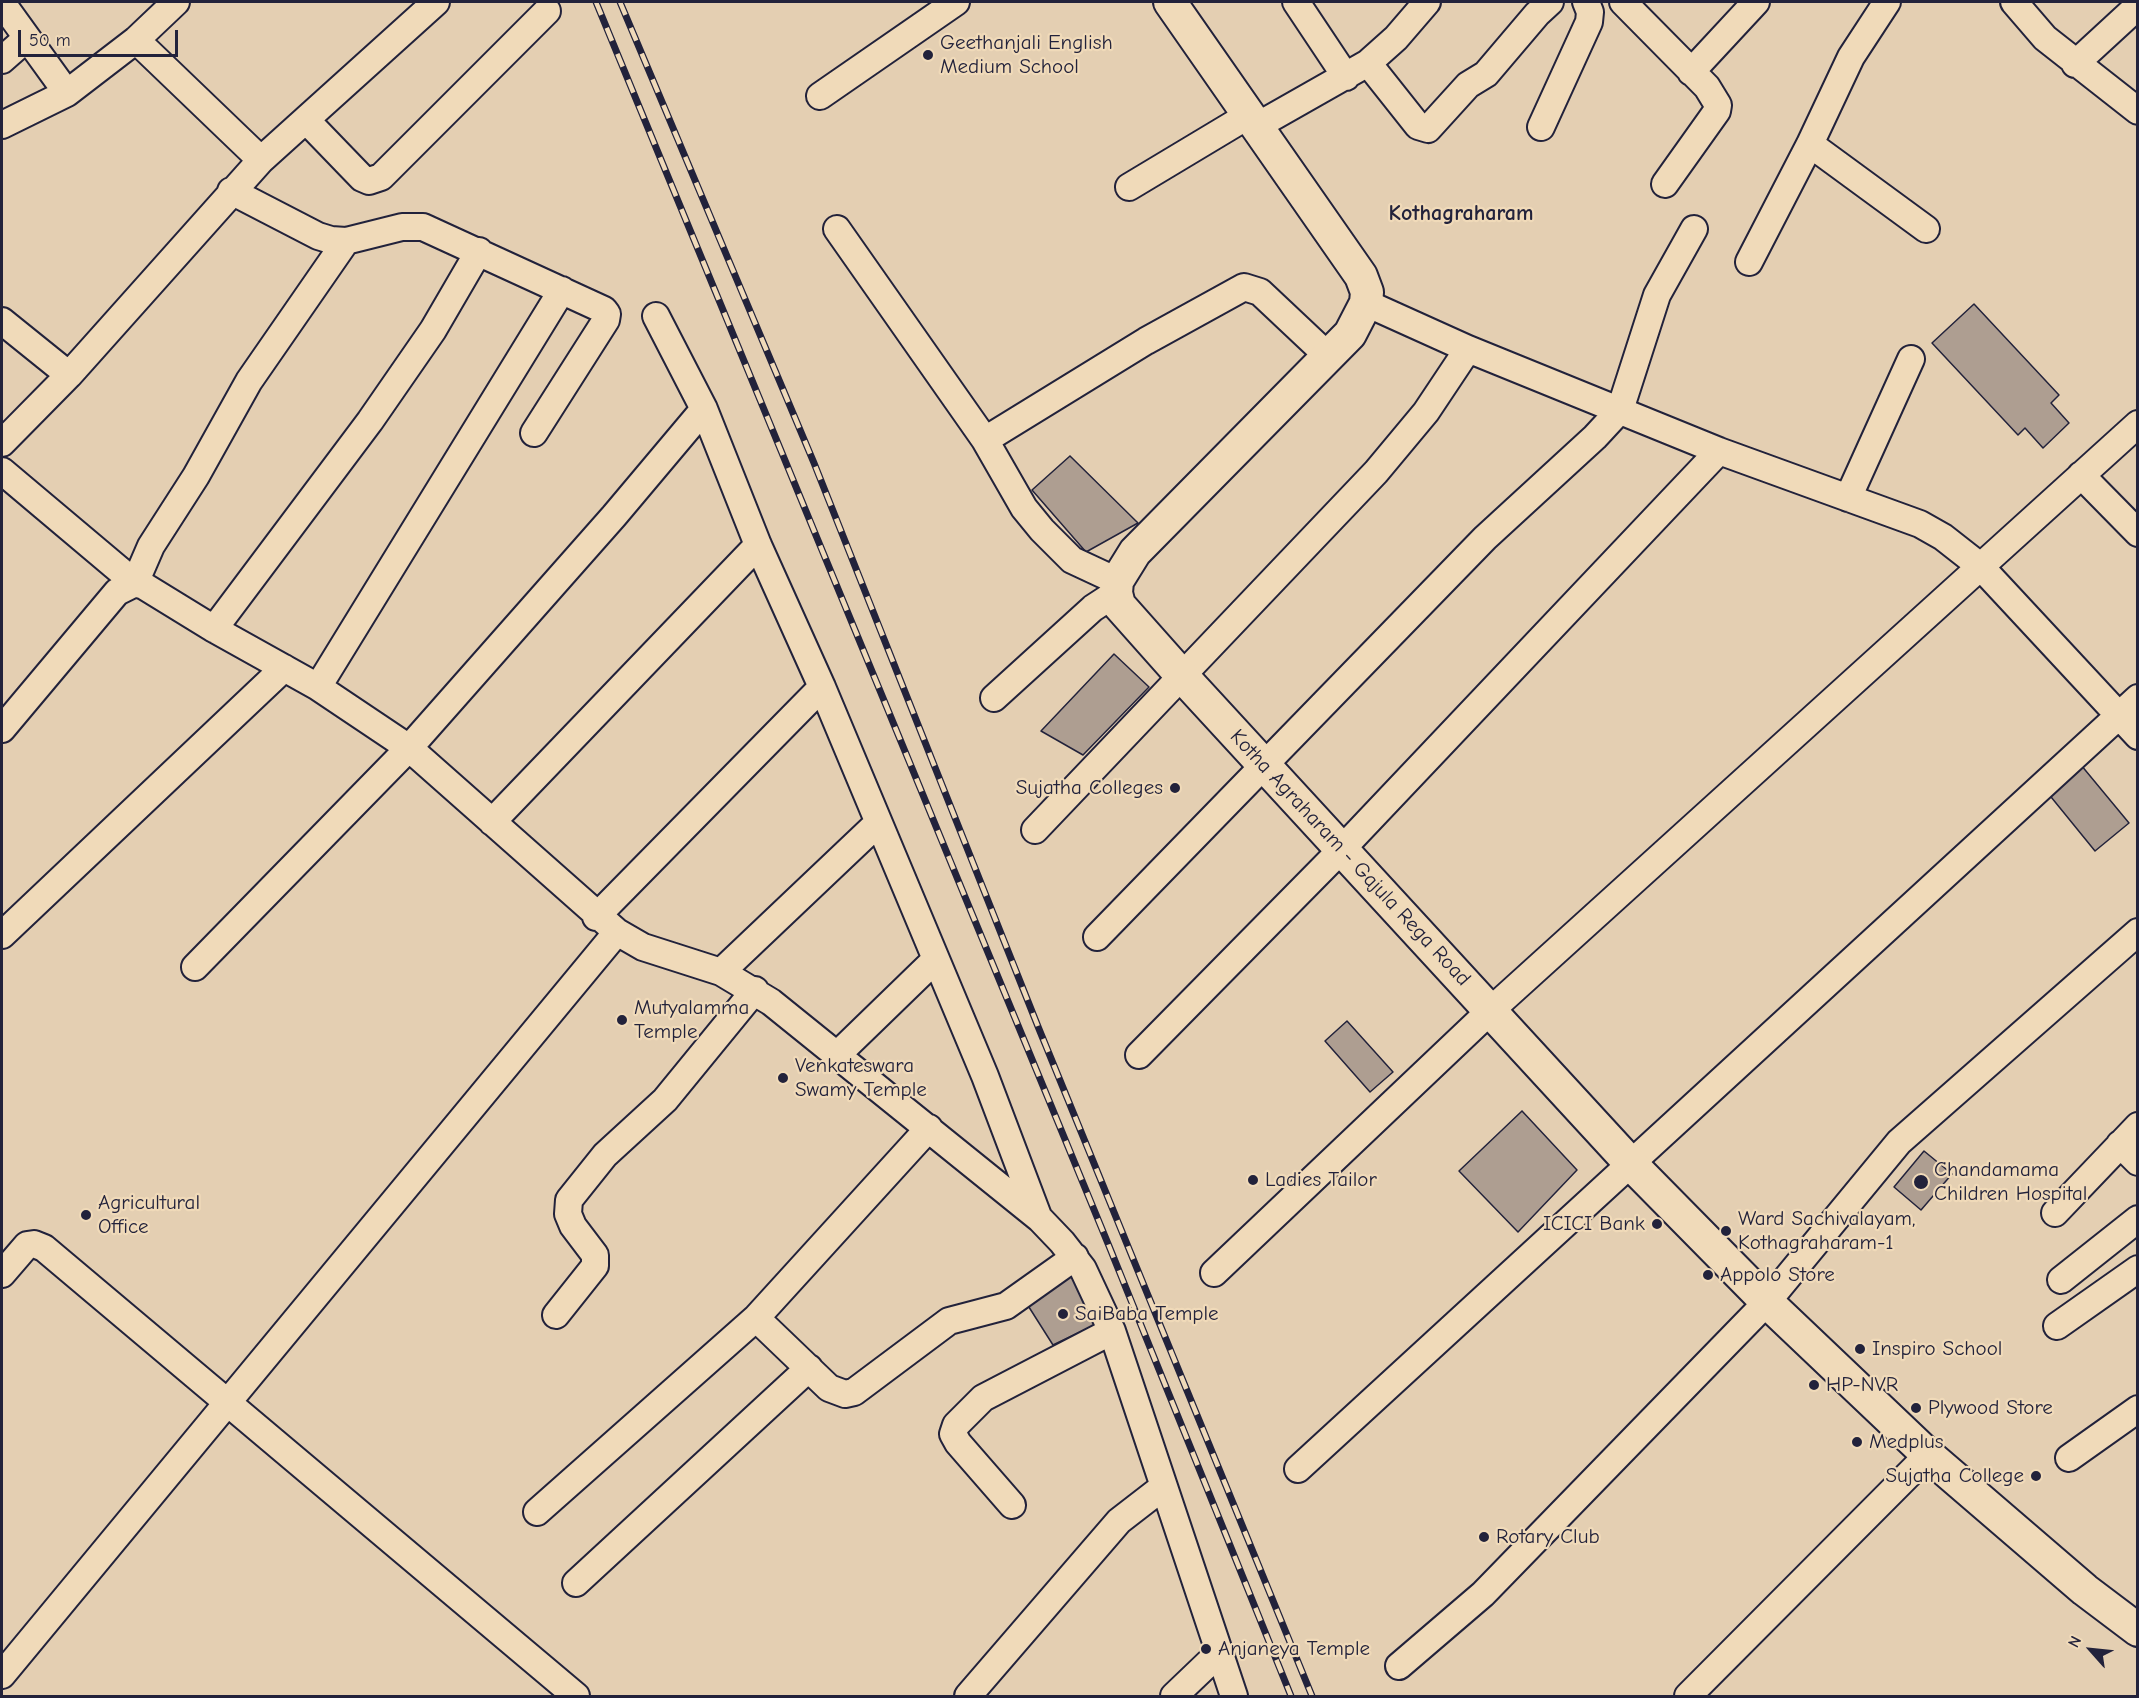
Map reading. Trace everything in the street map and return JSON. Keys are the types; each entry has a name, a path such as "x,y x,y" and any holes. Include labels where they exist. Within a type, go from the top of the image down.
{"main road":[{"path":"1117,587 1135,552 1350,334 1366,303 1367,292 1361,276 1170,2"},
{"name":"Kotha Agraharam - Gajula Rega Road","path":"1117,587 1119,604 1183,677 1631,1164 1767,1302 1928,1455 2085,1590 2138,1630"}],"street":[{"path":"2,125 67,93 136,40 176,2"},
{"path":"2,443 69,375 261,160 436,2"},
{"path":"820,96 956,2"},
{"path":"1129,187 1253,121 1347,77 1368,63 1396,38 1427,2"},
{"path":"1368,63 1418,126 1428,129 1468,85 1486,74 1550,2"},
{"path":"1541,127 1589,22 1590,12 1586,2"},
{"path":"1623,2 1707,87 1718,105 1717,111 1665,184"},
{"path":"1692,72 1756,2"},
{"path":"1749,262 1810,144 1851,57 1887,2"},
{"path":"2014,2 2045,39 2138,111"},
{"path":"2,3 67,93"},
{"path":"1306,6 1347,77"},
{"path":"2075,64 2138,6"},
{"path":"306,120 362,178 369,181 381,177 547,10"},
{"path":"2,60 27,38"},
{"path":"136,40 261,160"},
{"path":"1810,144 1926,229"},
{"path":"231,191 318,237 346,241 402,227 423,227 597,304 608,314 534,433"},
{"path":"1097,937 1485,538 1620,410 1657,295 1694,228"},
{"path":"837,229 985,440 1024,508 1058,548 1117,587 994,698"},
{"path":"2,729 117,592 135,583 151,546 196,476 249,381 346,241"},
{"path":"214,629 376,412 433,330 479,250"},
{"path":"985,440 1146,341 1244,287 1260,292 1328,357"},
{"path":"318,687 562,290"},
{"path":"1366,303 1468,349 1719,451 1920,524 1944,537 1980,566 2138,736"},
{"path":"656,316 704,409 758,545 822,687 985,1076 1040,1219"},
{"path":"2,321 69,375"},
{"path":"1035,830 1376,472 1426,412 1468,349"},
{"path":"1848,498 1911,359"},
{"path":"195,968 409,748 614,516 704,409"},
{"path":"1214,1273 1490,1011 2138,424"},
{"path":"1139,1055 1341,849 1719,451"},
{"path":"2,471 135,583 154,591 214,629 318,687 409,748 596,916 617,932 643,947 721,972 755,990 1040,1219 1075,1257 1112,1332 1234,1696"},
{"path":"2081,475 2138,533"},
{"path":"492,822 758,545"},
{"path":"2,935 284,668"},
{"path":"596,916 822,687"},
{"path":"1298,1469 2138,698"},
{"path":"721,972 878,823"},
{"path":"2,1675 617,932"},
{"path":"1399,1666 1483,1594 1767,1302 1899,1142 2138,932"},
{"path":"837,1055 935,960"},
{"path":"556,1315 596,1266 595,1255 573,1226 568,1214 569,1200 605,1155 665,1100 755,990"},
{"path":"537,1512 756,1318 929,1128"},
{"path":"2055,1213 2132,1144"},
{"path":"2061,1280 2138,1219"},
{"path":"2,1274 27,1245 34,1244 44,1248 226,1404 576,1696"},
{"path":"756,1318 837,1393 854,1392 949,1321 1006,1306 1075,1257"},
{"path":"2057,1326 2138,1269"},
{"path":"1012,1505 958,1443 953,1434 956,1425 983,1398 1112,1332"},
{"path":"576,1583 809,1368"},
{"path":"2069,1458 2138,1409"},
{"path":"1688,1696 1928,1455"},
{"path":"968,1696 1119,1521 1163,1487"},
{"path":"1174,1696 1220,1652"}],"building":[{"path":"1974,304 2059,395 2051,403 2069,423 2043,448 2025,428 2018,435 1932,343"},
{"path":"1070,456 1138,523 1086,552 1032,490"},
{"path":"1114,654 1149,687 1083,755 1041,731"},
{"path":"2081,765 2129,823 2095,851 2047,792"},
{"path":"1347,1021 1393,1072 1370,1092 1325,1041"},
{"path":"1522,1111 1577,1170 1518,1232 1459,1171"},
{"path":"1924,1151 1952,1174 1921,1210 1894,1187"},
{"name":"SaiBaba Temple","path":"1074,1274 1097,1324 1053,1345 1027,1304"}],"railway":[{"path":"596,2 1109,1246 1291,1696"},
{"path":"620,2 814,463 1039,1029 1312,1696"}],"place":[{"name":"Geethanjali English Medium School","path":"928,55"},
{"name":"Sujatha Colleges","path":"1175,788"},
{"name":"Mutyalamma Temple","path":"622,1020"},
{"name":"Venkateswara Swamy Temple","path":"783,1078"},
{"name":"Ladies Tailor","path":"1253,1180"},
{"name":"Chandamama Children Hospital","path":"1921,1182"},
{"name":"Agricultural Office","path":"86,1215"},
{"name":"ICICI Bank","path":"1657,1224"},
{"name":"Ward Sachivalayam, Kothagraharam-1","path":"1726,1231"},
{"name":"Appolo Store","path":"1708,1275"},
{"name":"SaiBaba Temple","path":"1063,1314"},
{"name":"Inspiro School","path":"1860,1349"},
{"name":"HP-NVR","path":"1814,1385"},
{"name":"Plywood Store","path":"1916,1408"},
{"name":"Medplus","path":"1857,1442"},
{"name":"Sujatha College","path":"2036,1476"},
{"name":"Rotary Club","path":"1484,1537"},
{"name":"Anjaneya Temple","path":"1206,1649"}],"district":[{"name":"Kothagraharam","path":"1461,214"}]}
